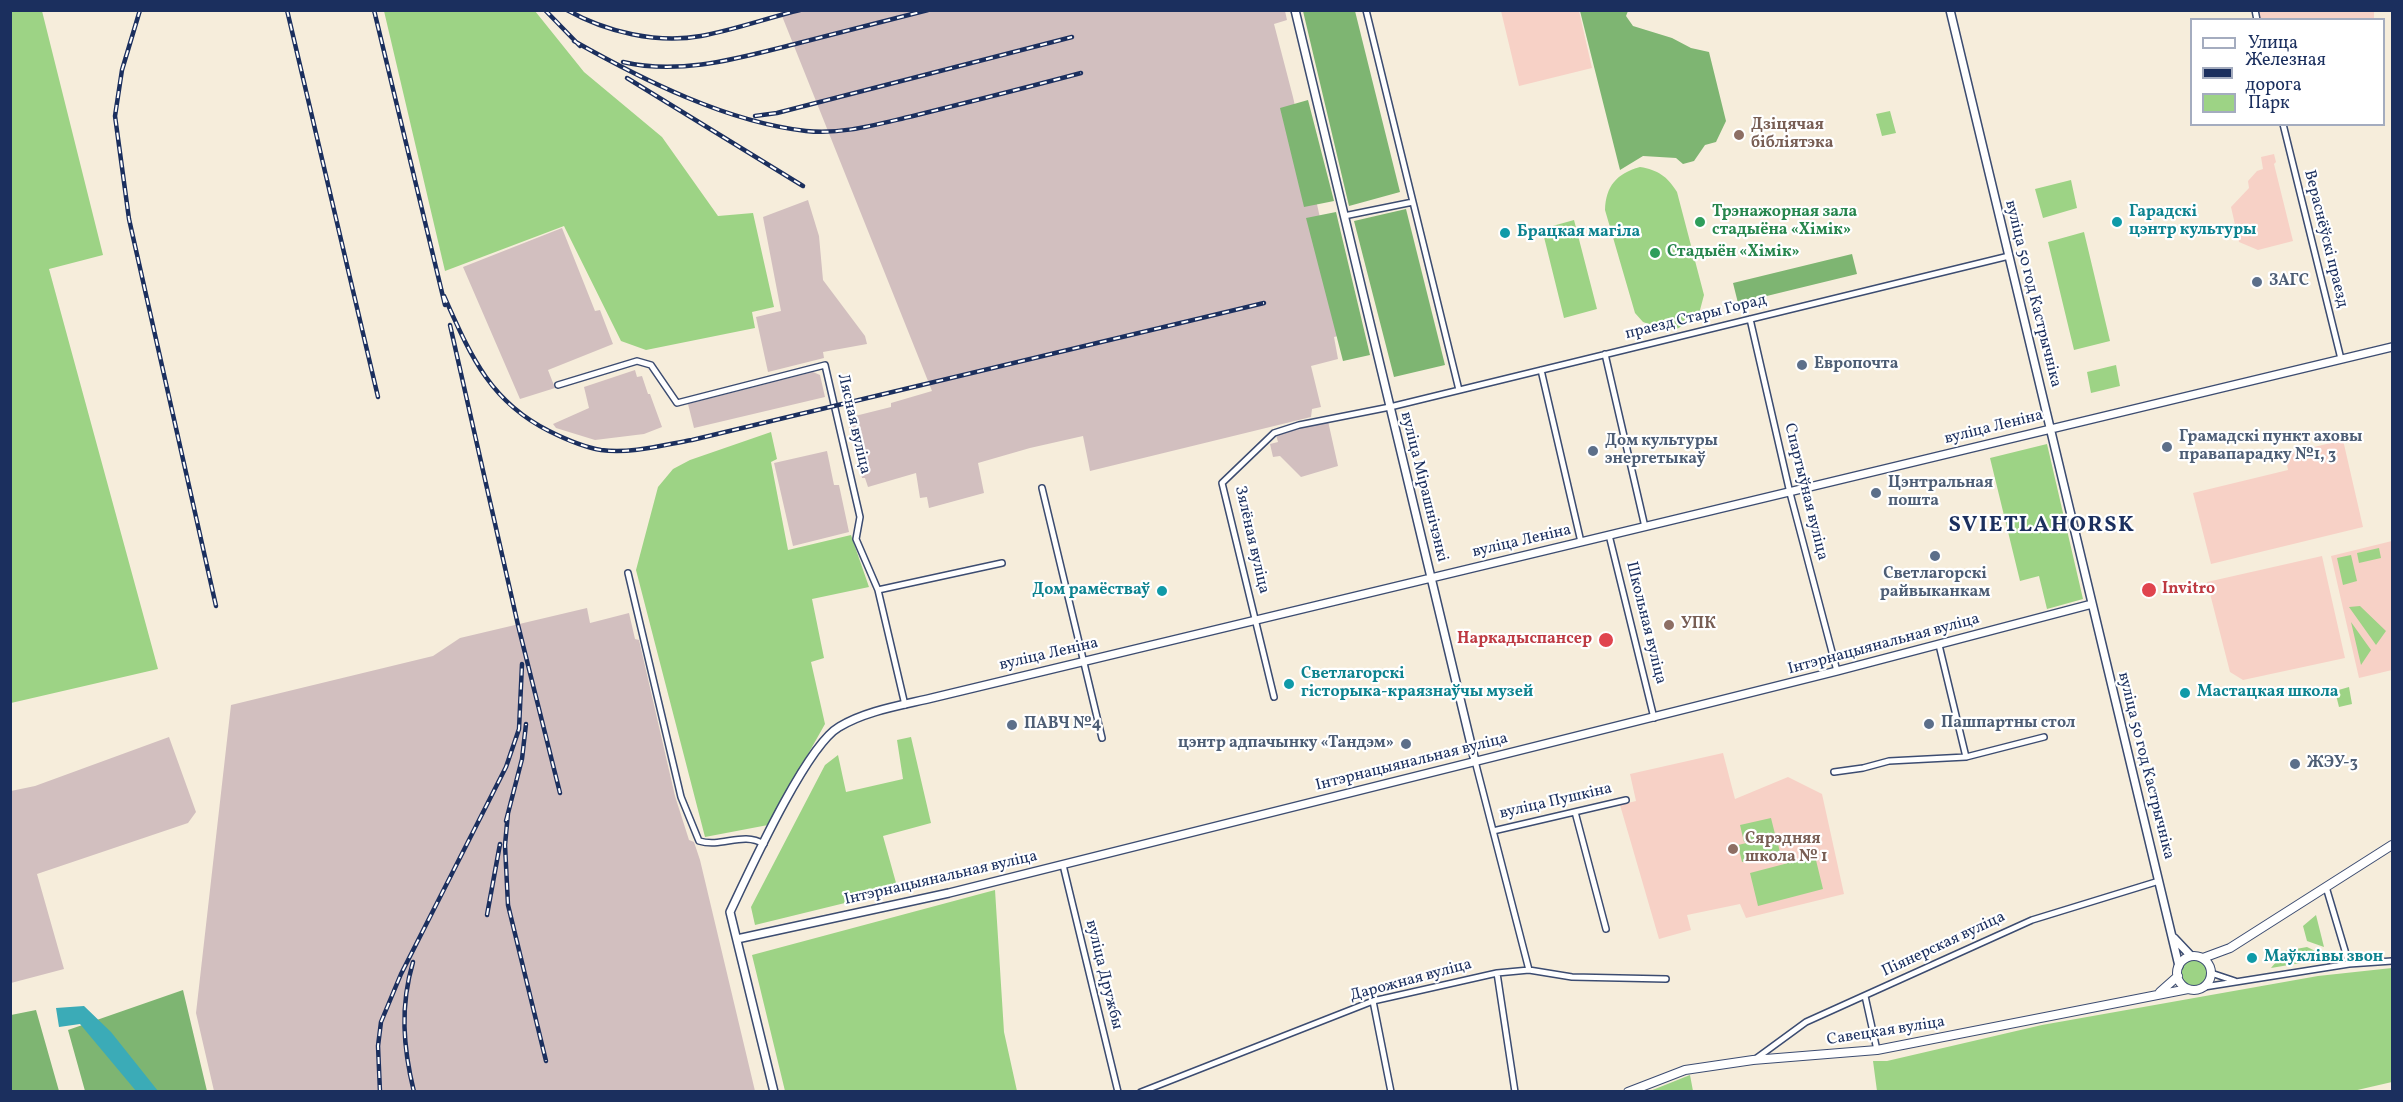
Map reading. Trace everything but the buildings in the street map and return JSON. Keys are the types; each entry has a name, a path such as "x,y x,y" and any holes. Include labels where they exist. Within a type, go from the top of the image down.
{"main road":[{"path":"2230,948 2211,970 2204,987 2188,989 2178,976 2179,966 2192,956 2203,958 2230,948 2392,844"},
{"path":"2203,958 2211,970"},
{"name":"Савецкая вуліца","path":"2150,997 2166,988 2178,976"},
{"name":"Савецкая вуліца","path":"1628,1092 1684,1070 1753,1060 1877,1050 2188,989"}],"street":[{"name":"вуліца Мірашнічэнкі","path":"1295,10 1475,761 1529,970"},
{"path":"1366,10 1460,390"},
{"name":"вуліца 50 год Кастрычніка","path":"1950,10 2179,966"},
{"name":"Вераснёўскі праезд","path":"2283,126 2341,359"},
{"path":"1344,216 1413,202"},
{"name":"праезд Стары Горад","path":"1299,424 1390,407 2009,256"},
{"name":"Спартыўная вуліца","path":"1750,319 1790,493 1837,671"},
{"name":"вуліца Леніна","path":"774,1092 730,912 813,752 838,727 905,705 1084,661 1790,493 2392,346"},
{"path":"1605,354 1645,527"},
{"name":"Лясная вуліца","path":"558,385 637,361 651,365 677,403 825,365 860,517 856,539 878,590 905,705"},
{"path":"1541,370 1581,542"},
{"name":"Зялёная вуліца","path":"1274,697 1222,483 1274,433 1299,424"},
{"path":"1042,488 1102,738"},
{"name":"Школьная вуліца","path":"1609,535 1654,718"},
{"path":"878,590 1002,563"},
{"path":"628,573 681,797 699,841 711,844 753,837 764,844"},
{"name":"Інтэрнацыянальная вуліца","path":"737,939 950,893 1654,718 2092,604"},
{"path":"1939,645 1966,756"},
{"path":"1834,772 1889,761 1966,756 2044,737"},
{"name":"вуліца Пушкіна","path":"1493,831 1626,800"},
{"path":"1575,812 1606,929"},
{"name":"вуліца Дружбы","path":"1063,865 1118,1092"},
{"name":"Піянерская вуліца","path":"1753,1060 1806,1022 2032,920 2159,881"},
{"path":"2326,887 2349,964"},
{"path":"2171,934 2181,948 2192,956"},
{"path":"2204,987 2349,964 2392,961"},
{"name":"Дарожная вуліца","path":"1141,1092 1373,1001 1497,973 1529,970 1572,977 1666,979"},
{"path":"2211,970 2240,982"},
{"path":"1497,973 1515,1092"},
{"path":"1865,996 1877,1050"},
{"path":"1373,1001 1391,1092"}],"shaded area":[{"path":"780,11 1285,11 1287,20 1274,24 1293,97 1346,334 1334,337 1338,359 1311,366 1321,407 1312,409 1311,417 1090,471 1083,436 1030,448 978,463 984,493 929,508 927,497 920,498 916,473 868,487 865,478 862,478 847,418 891,407 891,403 932,391"},
{"path":"1501,11 1579,11 1592,68 1519,86"},
{"path":"2258,11 2374,11 2374,18 2260,18"},
{"path":"2274,154 2276,162 2274,164 2293,241 2258,250 2239,242 2231,207 2249,188 2248,181 2257,171 2263,169 2261,157"},
{"path":"808,200 819,236 823,280 865,336 867,344 823,352 824,358 768,372 756,317 781,311 763,217"},
{"path":"562,228 595,311 600,310 613,344 548,370 555,388 520,399 463,267"},
{"path":"635,370 637,377 642,376 662,427 644,434 595,440 556,428 553,424 589,408 584,387"},
{"path":"813,372 820,375 825,397 694,428 688,404"},
{"path":"1328,421 1338,466 1301,477 1280,456 1273,457 1270,444 1278,442 1276,435"},
{"path":"2343,440 2363,527 2211,564 2193,493 2288,470 2285,454"},
{"path":"827,451 834,485 839,485 849,532 793,546 774,463"},
{"path":"2392,541 2392,670 2359,678 2331,556"},
{"path":"2322,556 2345,658 2243,680 2230,672 2207,582"},
{"path":"587,608 590,623 629,613 635,639 639,640 675,796 689,840 694,842 700,860 755,1091 214,1091 196,1013 231,705 433,656 460,638"},
{"path":"169,737 196,812 188,823 37,874 64,969 11,983 11,791 35,786"},
{"name":"Сярэдняя школа № 1","path":"1723,753 1735,799 1788,777 1822,794 1844,894 1746,918 1740,904 1687,915 1691,930 1659,939 1620,805 1636,801 1630,774"}],"green space":[{"path":"10,11 42,11 103,255 49,269 158,669 11,703"},
{"path":"384,11 535,11 584,72 662,137 718,216 753,213 774,307 752,312 755,328 646,350 621,341 564,226 445,271"},
{"path":"1303,11 1355,11 1400,192 1349,206"},
{"path":"1580,11 1628,11 1626,16 1633,26 1672,38 1691,48 1709,52 1726,121 1716,142 1705,145 1694,161 1683,164 1676,158 1643,156 1620,170"},
{"path":"1308,100 1334,201 1304,207 1280,108"},
{"path":"1890,111 1896,133 1882,136 1876,114"},
{"name":"Стадыён «Хімік»","path":"1640,167 1661,175 1677,192 1704,295 1700,310 1690,321 1677,329 1665,330 1643,322 1635,313 1605,210 1608,194 1614,182 1625,173"},
{"path":"2071,180 2077,208 2043,218 2035,189"},
{"path":"1406,209 1445,365 1394,377 1354,221"},
{"path":"1336,212 1370,355 1343,361 1306,218"},
{"path":"1574,220 1597,309 1564,318 1542,229"},
{"path":"2084,232 2110,341 2074,350 2048,242"},
{"path":"1852,254 1857,274 1738,303 1733,283"},
{"path":"2116,365 2120,386 2091,393 2087,372"},
{"path":"771,432 777,459 771,462 788,550 851,535 869,587 812,599 824,658 811,662 825,724 768,825 705,837 636,570 658,487 673,469 690,460"},
{"path":"2047,444 2083,599 2047,609 2039,576 2020,581 1990,458"},
{"path":"2379,548 2381,558 2359,563 2357,553"},
{"path":"2351,555 2357,581 2343,585 2337,558"},
{"path":"2360,606 2386,631 2376,645 2349,607"},
{"path":"2351,622 2371,650 2361,665"},
{"path":"2349,687 2352,704 2339,707 2335,691"},
{"path":"911,737 931,823 883,836 898,890 755,925 751,907 825,765 838,755 846,792 903,779 897,740"},
{"path":"1771,818 1775,834 1744,842 1740,825"},
{"path":"1776,836 1780,852 1742,862 1738,845"},
{"path":"1815,856 1823,889 1758,906 1750,873"},
{"path":"995,890 1004,1032 1017,1091 785,1091 752,955"},
{"path":"2316,915 2324,947 2307,941 2303,926"},
{"path":"2307,947 2330,958 2271,968 2285,951"},
{"path":"2194,959 2204,963 2208,973 2204,983 2194,987 2184,983 2180,973 2184,963"},
{"path":"2392,968 2392,1082 2353,1091 1877,1091 1873,1061 1887,1061 2042,1025 2318,976"},
{"path":"183,990 207,1091 85,1091 68,1030"},
{"path":"36,1010 59,1091 11,1091 11,1015"},
{"path":"1690,1075 1693,1091 1650,1091"}],"water":[{"path":"84,1006 111,1032 158,1091 136,1091 80,1024 59,1027 56,1008"}],"railway":[{"path":"140,10 122,70 115,116 129,219 216,606"},
{"path":"287,10 378,397"},
{"path":"374,10 445,305"},
{"path":"545,10 580,46"},
{"path":"567,10 615,30 667,38 701,36 800,10"},
{"path":"623,62 667,67 712,63 928,10"},
{"path":"755,116 777,113 1072,37"},
{"path":"574,41 657,84 716,109 776,126 819,132 873,125 1081,73"},
{"path":"627,78 803,186"},
{"path":"444,296 463,337 484,374 511,405 528,419 561,437 588,447 612,451 692,440 1264,303"},
{"path":"450,325 518,625 560,793"},
{"path":"380,1092 378,1046 381,1022 401,974 506,767 519,729 522,664"},
{"path":"506,821 522,759 526,724"},
{"path":"508,813 505,845 508,905 546,1061"},
{"path":"487,915 500,844"},
{"path":"413,962 406,995 404,1027 407,1059 414,1092"}],"place":[{"name":"Дзіцячая бібліятэка","path":"1739,135"},
{"name":"Трэнажорная зала стадыёна «Хімік»","path":"1700,222"},
{"name":"Гарадскі цэнтр культуры","path":"2117,222"},
{"name":"Брацкая магіла","path":"1505,233"},
{"name":"Стадыён «Хімік»","path":"1655,253"},
{"name":"ЗАГС","path":"2257,282"},
{"name":"Европочта","path":"1802,365"},
{"name":"Грамадскі пункт аховы правапарадку №1, 3","path":"2167,447"},
{"name":"Дом культуры энергетыкаў","path":"1593,451"},
{"name":"Цэнтральная пошта","path":"1876,493"},
{"name":"Светлагорскі райвыканкам","path":"1935,556"},
{"name":"Invitro","path":"2149,590"},
{"name":"Дом рамёстваў","path":"1162,591"},
{"name":"УПК","path":"1669,625"},
{"name":"Наркадыспансер","path":"1606,640"},
{"name":"Светлагорскі гісторыка-краязнаўчы музей","path":"1289,684"},
{"name":"Мастацкая школа","path":"2185,693"},
{"name":"Пашпартны стол","path":"1929,724"},
{"name":"ПАВЧ №4","path":"1012,725"},
{"name":"цэнтр адпачынку «Тандэм»","path":"1406,744"},
{"name":"ЖЭУ-3","path":"2295,764"},
{"name":"Сярэдняя школа № 1","path":"1733,849"},
{"name":"Маўклівы звон","path":"2252,958"}],"district":[{"name":"SVIETLAHORSK","path":"2042,527"}]}
